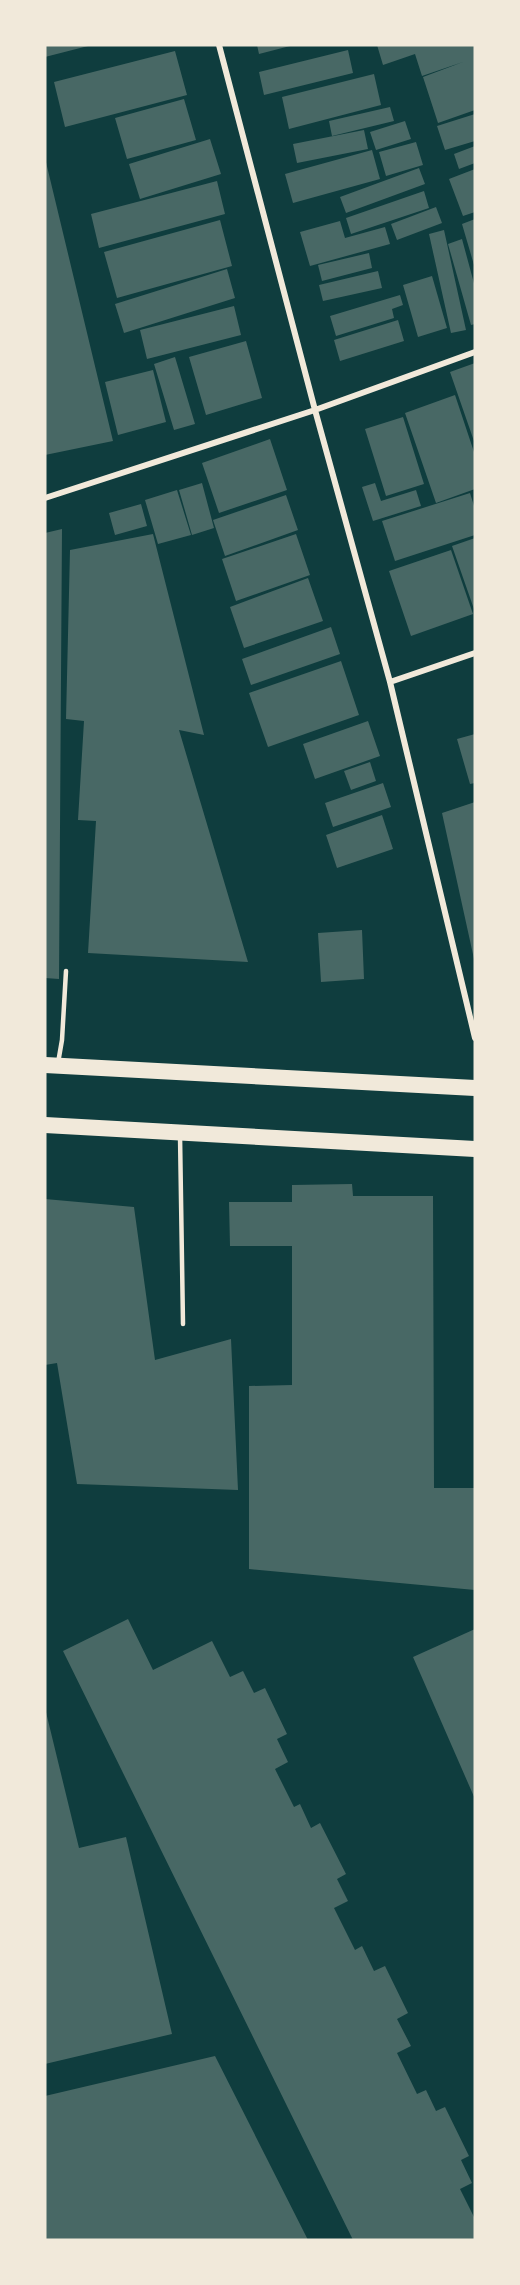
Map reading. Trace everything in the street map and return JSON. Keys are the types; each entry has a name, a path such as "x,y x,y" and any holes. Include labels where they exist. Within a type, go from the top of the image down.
{"highway":[{"path":"51,1065 475,1088"},
{"path":"45,1125 475,1149"}],"street":[{"path":"219,45 315,410 390,682 475,1038"},
{"path":"45,498 315,410 475,352"},
{"path":"390,682 475,653"}],"lane":[{"path":"51,1065 62,1040 66,971"},
{"path":"180,1133 183,1324"}],"building":[{"path":"45,45 87,45 88,46 45,57"},
{"path":"257,45 290,45 290,46 259,54"},
{"path":"377,45 475,45 475,110 438,123 423,77 463,62 422,76 415,54 383,65"},
{"path":"348,50 353,73 264,95 259,72"},
{"path":"175,51 187,95 65,127 54,82"},
{"path":"374,74 381,105 289,129 282,97"},
{"path":"184,99 196,140 127,159 115,118"},
{"path":"390,107 394,121 332,136 329,121"},
{"path":"475,114 475,141 445,150 437,126"},
{"path":"405,121 411,139 376,150 370,132"},
{"path":"364,130 368,149 297,163 293,144"},
{"path":"210,139 221,174 140,199 129,164"},
{"path":"416,142 423,165 386,176 379,152"},
{"path":"475,146 475,163 459,169 454,154"},
{"path":"372,150 380,179 293,203 285,174"},
{"path":"45,158 113,441 45,455"},
{"path":"419,168 425,184 346,213 340,197"},
{"path":"475,169 475,212 463,216 449,179"},
{"path":"217,181 225,214 99,248 91,214"},
{"path":"424,191 429,208 351,234 346,218"},
{"path":"436,207 442,223 397,240 391,224"},
{"path":"475,219 475,265 474,265 462,224"},
{"path":"220,220 232,266 117,298 104,252"},
{"path":"340,221 345,238 385,227 390,244 310,266 300,232"},
{"path":"444,230 466,330 451,333 429,234"},
{"path":"462,239 475,287 475,324 471,325 448,244"},
{"path":"369,253 372,268 322,281 318,265"},
{"path":"227,269 235,298 124,333 115,304"},
{"path":"378,271 382,288 323,301 319,285"},
{"path":"432,276 447,328 418,337 403,285"},
{"path":"400,295 403,305 392,309 394,318 336,336 330,316"},
{"path":"234,306 241,335 147,359 140,330"},
{"path":"398,320 404,341 340,361 334,340"},
{"path":"246,341 262,398 206,415 189,357"},
{"path":"175,357 195,424 174,430 154,364"},
{"path":"475,363 475,444 450,372"},
{"path":"153,370 166,422 118,435 105,382"},
{"path":"455,395 475,455 475,489 436,503 405,413"},
{"path":"403,417 424,484 386,496 365,429"},
{"path":"270,439 287,490 219,513 202,463"},
{"path":"202,483 214,528 192,535 179,490"},
{"path":"375,483 381,501 416,490 421,506 373,521 362,487"},
{"path":"177,490 191,535 158,544 145,500"},
{"path":"470,493 475,509 475,535 395,561 382,521"},
{"path":"286,495 298,530 225,556 213,520"},
{"path":"141,504 147,526 115,535 109,513"},
{"path":"62,529 59,979 45,978 45,533"},
{"path":"153,534 204,735 179,730 248,962 88,953 96,821 78,820 84,721 66,719 70,550"},
{"path":"296,534 310,575 236,601 222,559"},
{"path":"475,538 475,612 452,546"},
{"path":"451,550 473,614 411,636 389,571"},
{"path":"308,578 323,621 244,648 230,607"},
{"path":"331,627 340,654 251,685 242,659"},
{"path":"341,661 359,715 268,747 249,693"},
{"path":"368,721 380,756 315,779 303,744"},
{"path":"475,734 475,783 470,784 457,739"},
{"path":"370,762 376,781 351,790 344,771"},
{"path":"383,783 391,807 333,827 325,803"},
{"path":"475,802 475,959 474,959 442,813"},
{"path":"382,815 393,849 337,868 326,835"},
{"path":"362,930 364,979 321,982 318,933"},
{"path":"352,1184 353,1196 433,1196 434,1488 475,1488 475,1590 249,1569 249,1386 292,1385 292,1246 230,1246 229,1202 292,1202 292,1185"},
{"path":"45,1199 134,1207 155,1360 231,1339 238,1490 77,1484 57,1363 45,1365"},
{"path":"128,1619 153,1670 212,1641 230,1677 243,1671 254,1693 265,1688 287,1734 277,1739 288,1762 275,1769 294,1807 300,1804 311,1828 320,1823 346,1874 337,1879 348,1901 334,1908 355,1950 362,1946 374,1971 385,1966 408,2013 397,2019 411,2046 397,2053 417,2094 426,2090 436,2111 445,2107 469,2156 461,2160 472,2183 460,2189 475,2219 475,2240 353,2240 63,1651"},
{"path":"475,1629 475,1799 413,1657"},
{"path":"45,1708 79,1848 126,1837 172,2034 45,2064"},
{"path":"215,2056 308,2240 45,2240 45,2096"}]}
